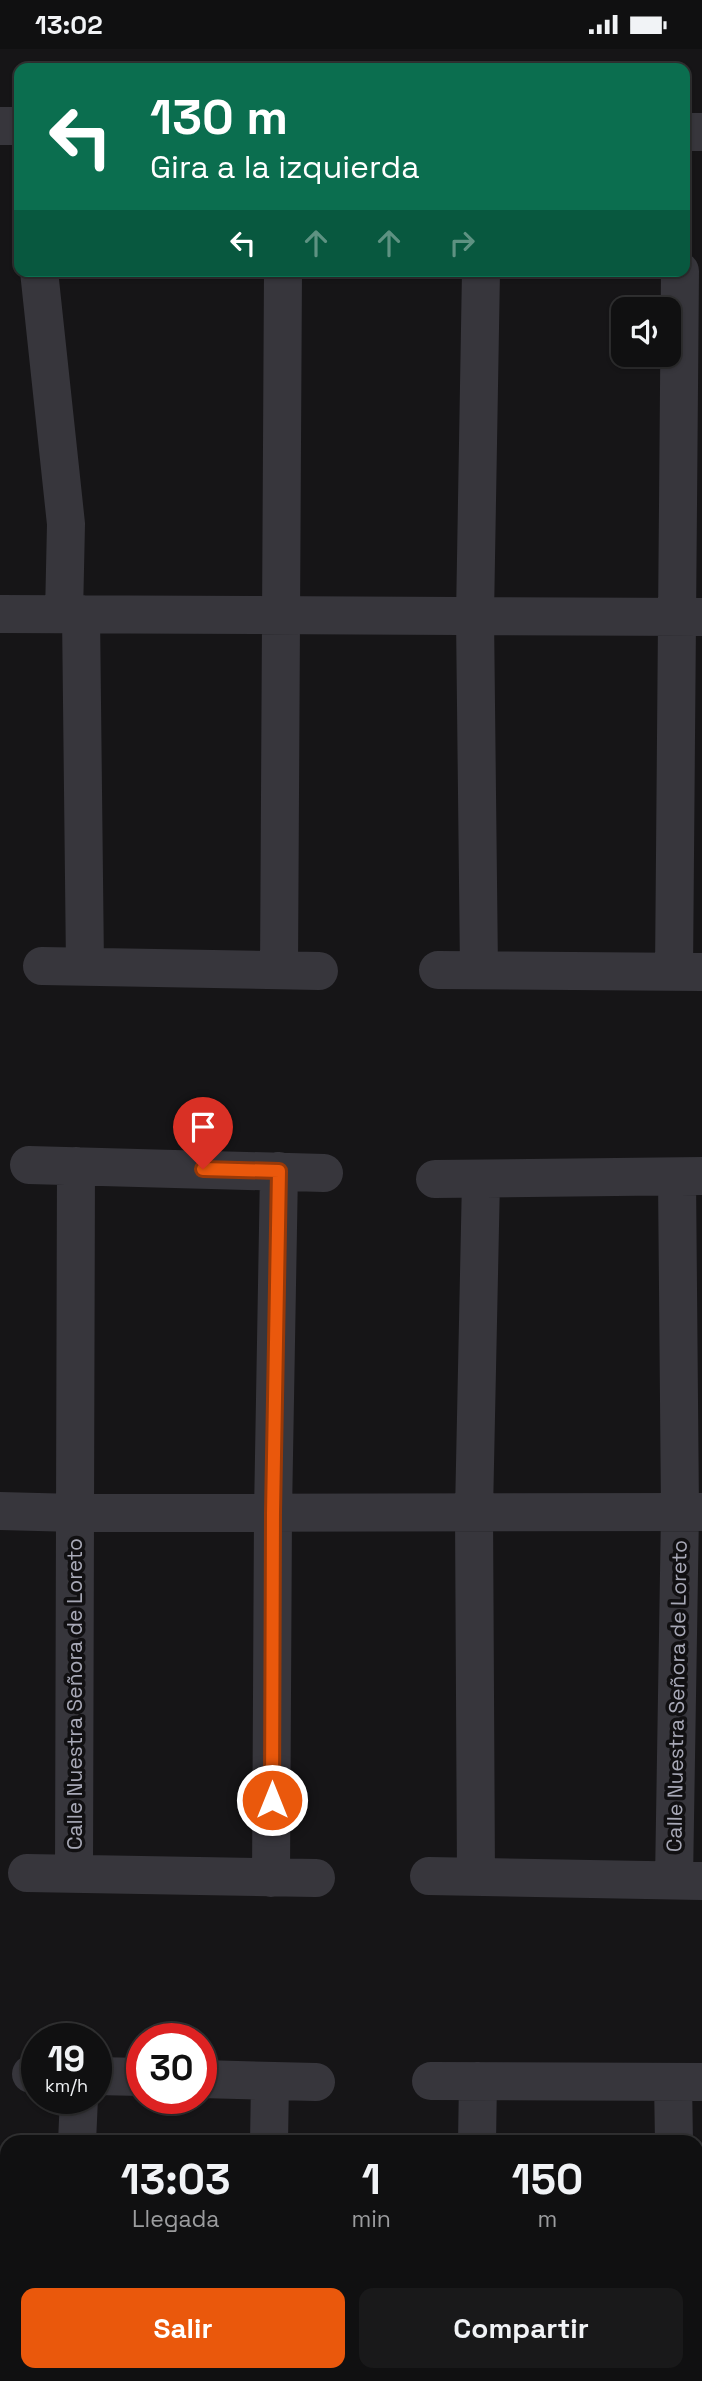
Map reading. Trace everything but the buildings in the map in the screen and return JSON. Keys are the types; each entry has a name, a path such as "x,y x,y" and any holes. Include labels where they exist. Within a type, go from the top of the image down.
{"street":[{"path":"40,277 66,524 72,614 85,966"},
{"path":"279,970 283,277"},
{"path":"479,970 475,616 481,277"},
{"path":"438,970 688,972 689,617 680,277"},
{"path":"0,614 689,617"},
{"path":"42,966 319,971"},
{"path":"29,1165 324,1173"},
{"name":"Calle Nuestra Señora de Loreto","path":"74,1874 76,1166"},
{"path":"271,1878 273,1513 279,1171"},
{"name":"Calle Nuestra Señora de Loreto","path":"429,1876 688,1881 691,1512 689,1177 435,1179"},
{"path":"476,1877 474,1512 481,1179"},
{"name":"Calle Nuestra Señora de Loreto","path":"0,1511 691,1512"},
{"name":"Calle Nuestra Señora de Loreto","path":"27,1873 316,1878"},
{"path":"217,2079 316,2082"},
{"path":"269,2135 270,2081"},
{"path":"431,2081 688,2082 676,2135"},
{"path":"477,2135 478,2081"},
{"path":"77,2135 78,2114"}],"route":[{"path":"203,1169 279,1171 273,1513 272,1800"}]}
